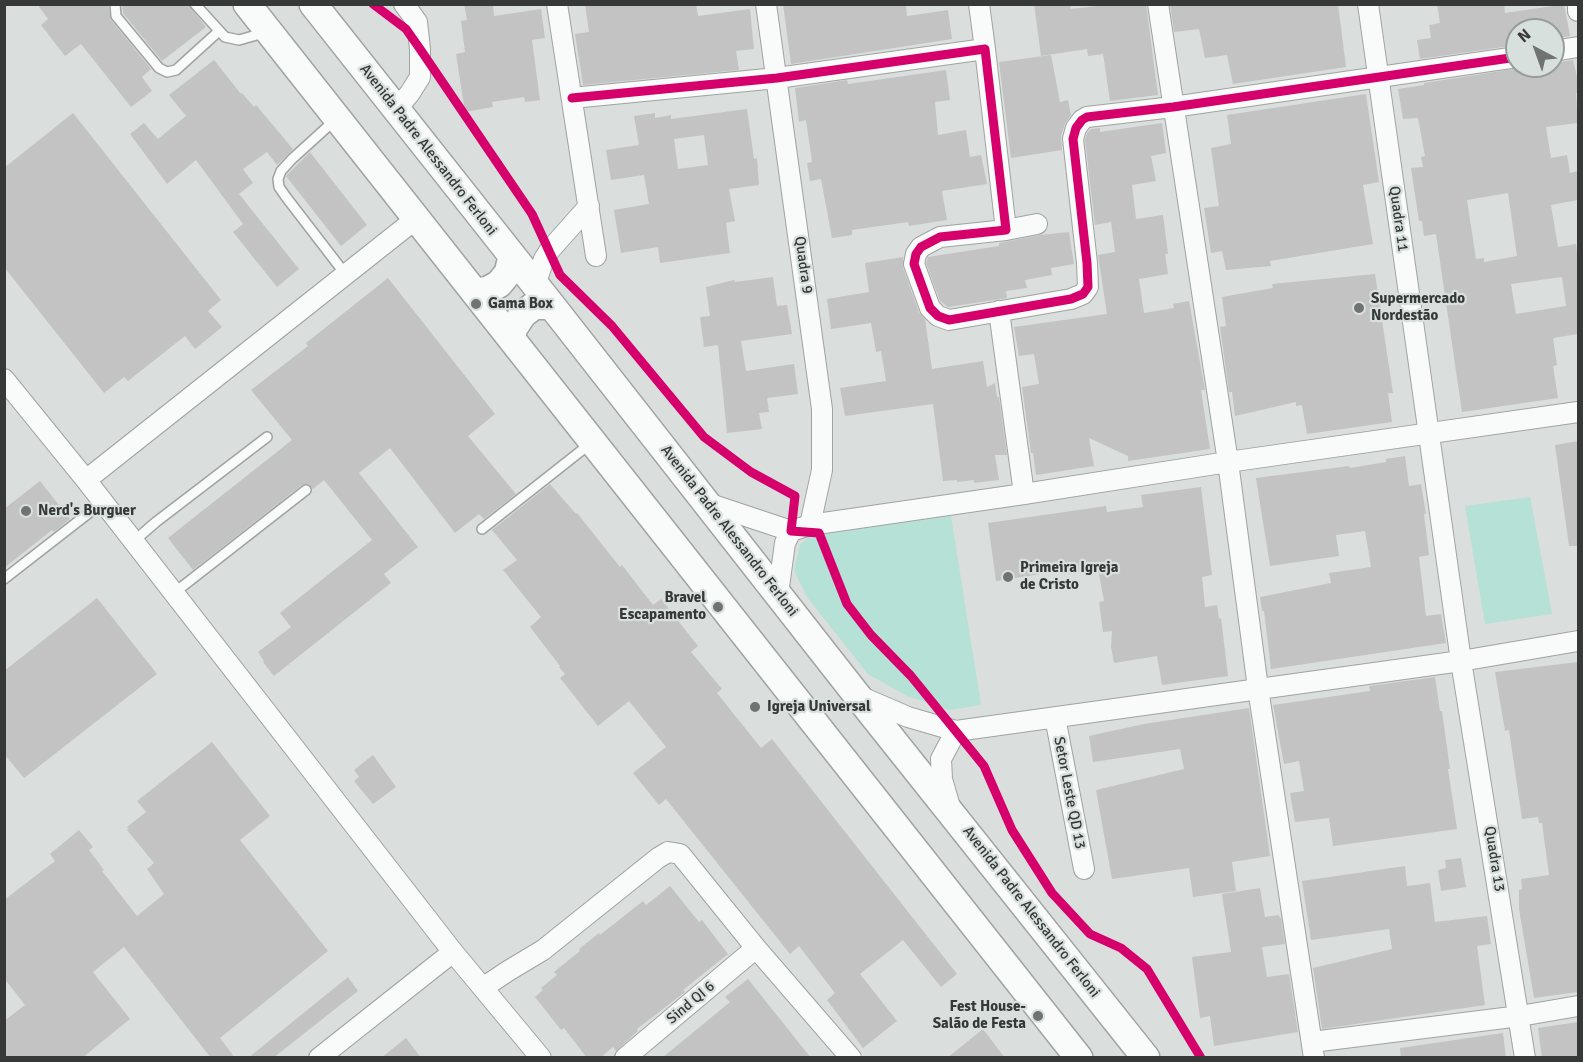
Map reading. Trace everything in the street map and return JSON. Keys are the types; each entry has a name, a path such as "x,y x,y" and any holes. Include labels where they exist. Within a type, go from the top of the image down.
{"main road":[{"path":"247,4 1079,1058"},
{"name":"Avenida Padre Alessandro Ferloni","path":"313,4 856,694 1146,1058"},
{"path":"475,293 499,284 508,273 512,257"},
{"path":"512,338 513,329 524,314 535,305 552,306"}],"street":[{"path":"396,110 420,77 417,22 404,4"},
{"path":"557,4 596,256"},
{"name":"Quadra 9","path":"766,4 822,409 822,470 801,528 785,543 778,594"},
{"path":"979,4 1006,230"},
{"path":"1158,4 1228,462 1258,688 1313,1050 1578,1006"},
{"name":"Quadra 11","path":"1368,4 1427,434 1461,661"},
{"path":"1578,4 1578,11"},
{"path":"572,98 777,78 985,49"},
{"path":"1037,224 1006,230 940,237 921,247 916,254 914,264 930,308 938,316 949,320 1071,299 1083,294 1088,287 1088,263 1073,140 1076,128 1087,117 1173,107 1505,59"},
{"path":"535,285 549,251 589,206"},
{"path":"86,480 417,218"},
{"path":"999,311 1024,494"},
{"path":"4,379 86,480 453,952 541,1058"},
{"path":"707,503 801,528 1228,462 1578,412"},
{"path":"856,694 908,717 956,731 1461,661 1578,641"},
{"name":"Quadra 13","path":"1461,661 1525,1058"},
{"name":"Setor Leste QD 13","path":"1055,717 1084,868"},
{"path":"951,812 942,779 941,759 956,731"},
{"path":"484,987 543,950 658,858 668,852 680,854 842,1055"},
{"name":"Sind QI 6","path":"625,1058 756,948"},
{"path":"319,1058 453,952"}],"lane":[{"path":"115,4 116,16 159,68 167,72 176,70 219,31"},
{"path":"195,4 225,36 239,40 269,32"},
{"path":"337,118 292,159 281,171 278,179 279,187 286,197 346,275"},
{"path":"134,542 156,522 267,437"},
{"path":"482,529 593,441"},
{"path":"174,593 306,490"},
{"path":"4,579 103,502"}],"green space":[{"path":"1530,497 1552,614 1485,624 1465,506"},
{"path":"951,516 981,705 949,710 907,696 868,674 807,597 794,570 800,545 810,536"}],"building":[{"path":"37,4 108,4 111,20 151,69 142,77 152,91 131,107 81,44 65,56 41,25 48,19"},
{"path":"122,4 188,4 206,27 162,61 123,13"},
{"path":"464,4 493,4 494,16 541,9 545,38 532,40 540,100 525,102 524,97 492,102 493,107 465,112 456,54 465,52 461,21 467,20"},
{"path":"585,4 696,4 698,16 750,9 754,49 736,51 739,70 583,85 575,34 589,32"},
{"path":"783,4 906,4 907,16 948,10 952,39 791,64"},
{"path":"1034,4 1070,4 1071,9 1113,4 1146,4 1158,95 1110,101 1103,54 1088,56 1087,49 1041,56"},
{"path":"1170,4 1338,4 1346,67 1233,84 1227,55 1205,58 1199,29 1174,32"},
{"path":"1437,4 1504,4 1505,13 1564,4 1570,36 1565,37 1565,18 1505,18 1505,47 1420,59 1417,40 1431,38 1429,25 1440,23"},
{"path":"1051,55 1060,102 1068,100 1071,115 1061,136 1062,150 1011,158 999,62"},
{"path":"214,60 241,94 254,107 256,105 293,149 277,165 267,152 243,169 253,183 239,194 299,269 277,287 233,232 243,224 196,160 167,184 130,134 144,123 158,139 186,116 169,95"},
{"path":"1573,60 1578,81 1578,93 1576,93 1578,123 1546,127 1551,158 1567,155 1570,173 1578,171 1578,200 1551,205 1558,247 1576,244 1578,258 1578,334 1553,338 1557,365 1553,366 1558,398 1462,412 1436,234 1424,236 1422,221 1419,221 1411,168 1423,167 1421,157 1425,156 1418,118 1403,119 1398,89 1424,85 1424,83 1505,70 1505,78 1565,78 1565,61","holes":["1508,193 1517,256 1484,262 1484,258 1476,259 1467,200","1562,277 1566,306 1516,314 1511,284"]},
{"path":"946,70 950,100 935,102 938,135 966,130 970,157 981,155 987,184 942,191 947,220 909,226 908,222 852,230 852,235 832,238 821,179 810,181 807,163 812,162 806,120 799,122 795,88 847,80 848,84"},
{"path":"1366,94 1379,182 1363,185 1373,244 1270,261 1271,266 1226,270 1222,251 1211,253 1204,208 1219,206 1211,148 1231,144 1227,115"},
{"path":"747,109 754,159 757,158 759,185 729,189 735,221 726,223 730,253 660,263 658,247 621,253 614,210 649,204 644,175 611,180 606,150 639,145 634,116 655,113 655,118 671,115 671,119","holes":["704,135 708,165 678,169 674,139"]},
{"path":"73,113 221,300 208,311 222,327 195,349 185,336 128,381 124,377 104,393 4,267 4,168"},
{"path":"1162,123 1166,153 1151,156 1156,181 1132,185 1136,219 1163,215 1168,254 1165,254 1168,274 1139,279 1144,313 1174,308 1173,304 1189,301 1205,390 1201,390 1210,449 1128,461 1128,456 1089,438 1094,466 1036,475 1022,387 1039,384 1034,354 1019,356 1014,327 1107,314 1098,255 1115,252 1111,222 1095,225 1085,140 1087,133 1091,129 1100,128 1100,132"},
{"path":"310,152 367,225 341,246 286,176"},
{"path":"1069,232 1074,264 1051,268 1052,275 1025,280 1027,288 1006,291 1007,298 948,307 940,301 926,263 928,257 999,246 999,243 1040,235"},
{"path":"903,257 903,268 919,312 925,319 932,369 983,361 987,387 995,383 1007,455 995,455 999,480 974,483 974,480 943,481 933,404 845,416 840,388 886,381 881,351 876,352 871,323 831,329 827,299 869,292 865,263"},
{"path":"1375,274 1393,393 1388,393 1392,422 1307,434 1302,405 1296,406 1296,402 1235,416 1232,392 1229,392 1220,327 1226,326 1222,297 1273,288 1272,284"},
{"path":"773,277 777,306 787,305 792,334 741,341 746,371 794,364 798,394 767,398 769,412 759,413 762,429 727,433 718,345 704,347 700,317 710,316 706,287 734,280 735,282"},
{"path":"388,278 495,414 468,436 516,494 484,519 479,514 455,533 390,448 359,473 418,547 384,574 391,583 274,676 258,652 291,627 280,613 372,540 324,480 313,489 308,484 302,485 193,570 168,538 292,440 251,390 308,346 306,343"},
{"path":"1578,441 1578,546 1569,546 1555,445"},
{"path":"1405,456 1409,486 1421,484 1426,514 1424,514 1429,555 1419,557 1426,616 1441,614 1446,643 1271,669 1264,611 1262,611 1260,597 1331,583 1329,573 1371,567 1365,531 1336,535 1339,556 1270,566 1256,478 1349,466 1350,468 1386,462 1386,459"},
{"path":"40,481 70,519 54,532 52,530 4,568 4,509"},
{"path":"550,484 577,513 620,567 622,565 653,605 661,599 698,646 691,652 722,689 717,693 761,748 772,739 957,974 941,987 903,940 860,974 897,1021 863,1048 827,1000 835,993 799,946 790,954 666,799 659,805 633,773 666,747 629,701 598,726 560,678 565,674 530,627 541,617 503,570 517,560 492,530"},
{"path":"1201,487 1212,575 1202,577 1205,607 1217,605 1219,619 1221,618 1228,676 1162,685 1157,656 1114,663 1111,647 1112,631 1103,632 1099,602 1104,601 1098,569 1068,574 1067,570 996,581 988,523 1106,506 1107,512 1143,507 1141,495"},
{"path":"97,598 157,674 24,778 4,754 4,671"},
{"path":"1578,662 1578,992 1534,998 1519,909 1519,890 1522,889 1521,879 1549,875 1542,823 1539,823 1538,817 1522,819 1509,730 1505,731 1495,672"},
{"path":"1435,677 1440,711 1442,711 1457,829 1333,846 1329,818 1295,822 1290,793 1304,791 1299,761 1284,764 1273,705 1370,691 1369,686"},
{"path":"1249,708 1270,856 1232,862 1236,891 1193,897 1189,868 1112,879 1096,790 1184,769 1180,749 1093,762 1089,736 1144,724"},
{"path":"212,742 270,816 240,840 328,951 220,1038 235,1058 211,1058 124,947 93,972 130,1019 82,1058 4,1058 4,1021 25,1005 4,978 4,900 55,861 50,854 79,830 93,847 89,850 104,870 102,871 137,916 164,894 147,869 154,863 127,830 129,829 127,827 146,812 137,801"},
{"path":"373,755 396,787 373,804 354,781 359,777 354,770"},
{"path":"1461,858 1466,887 1441,891 1438,870 1446,868 1445,860"},
{"path":"1405,866 1407,886 1430,883 1435,922 1487,916 1491,944 1477,946 1485,1005 1322,1029 1313,968 1392,949 1389,929 1311,940 1302,881"},
{"path":"670,886 699,922 702,920 728,954 683,990 685,992 637,1029 638,1031 616,1051 613,1047 600,1058 587,1058 564,1028 561,1030 535,997 543,990 541,988 557,975 554,972 580,951 579,949 643,901 646,905"},
{"path":"1260,888 1265,917 1278,915 1281,918 1285,944 1262,947 1267,977 1289,974 1298,1032 1214,1046 1210,1016 1200,1018 1192,957 1231,952 1222,894"},
{"path":"348,977 358,991 273,1058 248,1058"},
{"path":"748,979 811,1058 662,1058 730,1002 725,997"},
{"path":"1578,1022 1578,1058 1542,1058 1538,1028"},
{"path":"983,1029 1005,1058 947,1058"},
{"path":"1503,1033 1506,1058 1401,1058 1400,1048"},
{"path":"406,1038 421,1058 381,1058"}],"cycle path":[{"path":"373,4 406,29 420,49 532,214 560,275 612,326 704,437 751,472 795,496 791,531 819,533 847,604 871,635 911,676 984,766 1012,830 1052,893 1090,934 1121,948 1147,969 1201,1058"},
{"path":"572,98 777,78 985,49 1006,230 940,237 921,247 916,254 914,264 930,308 938,316 949,320 1071,299 1083,294 1088,287 1073,139 1076,128 1087,117 1173,107 1505,59"}],"place":[{"name":"Gama Box","path":"476,304"},
{"name":"Supermercado Nordestão","path":"1359,308"},
{"name":"Nerd's Burguer","path":"26,511"},
{"name":"Primeira Igreja de Cristo","path":"1008,577"},
{"name":"Bravel Escapamento","path":"718,607"},
{"name":"Igreja Universal","path":"755,707"},
{"name":"Fest House- Salão de Festa","path":"1038,1016"}]}
